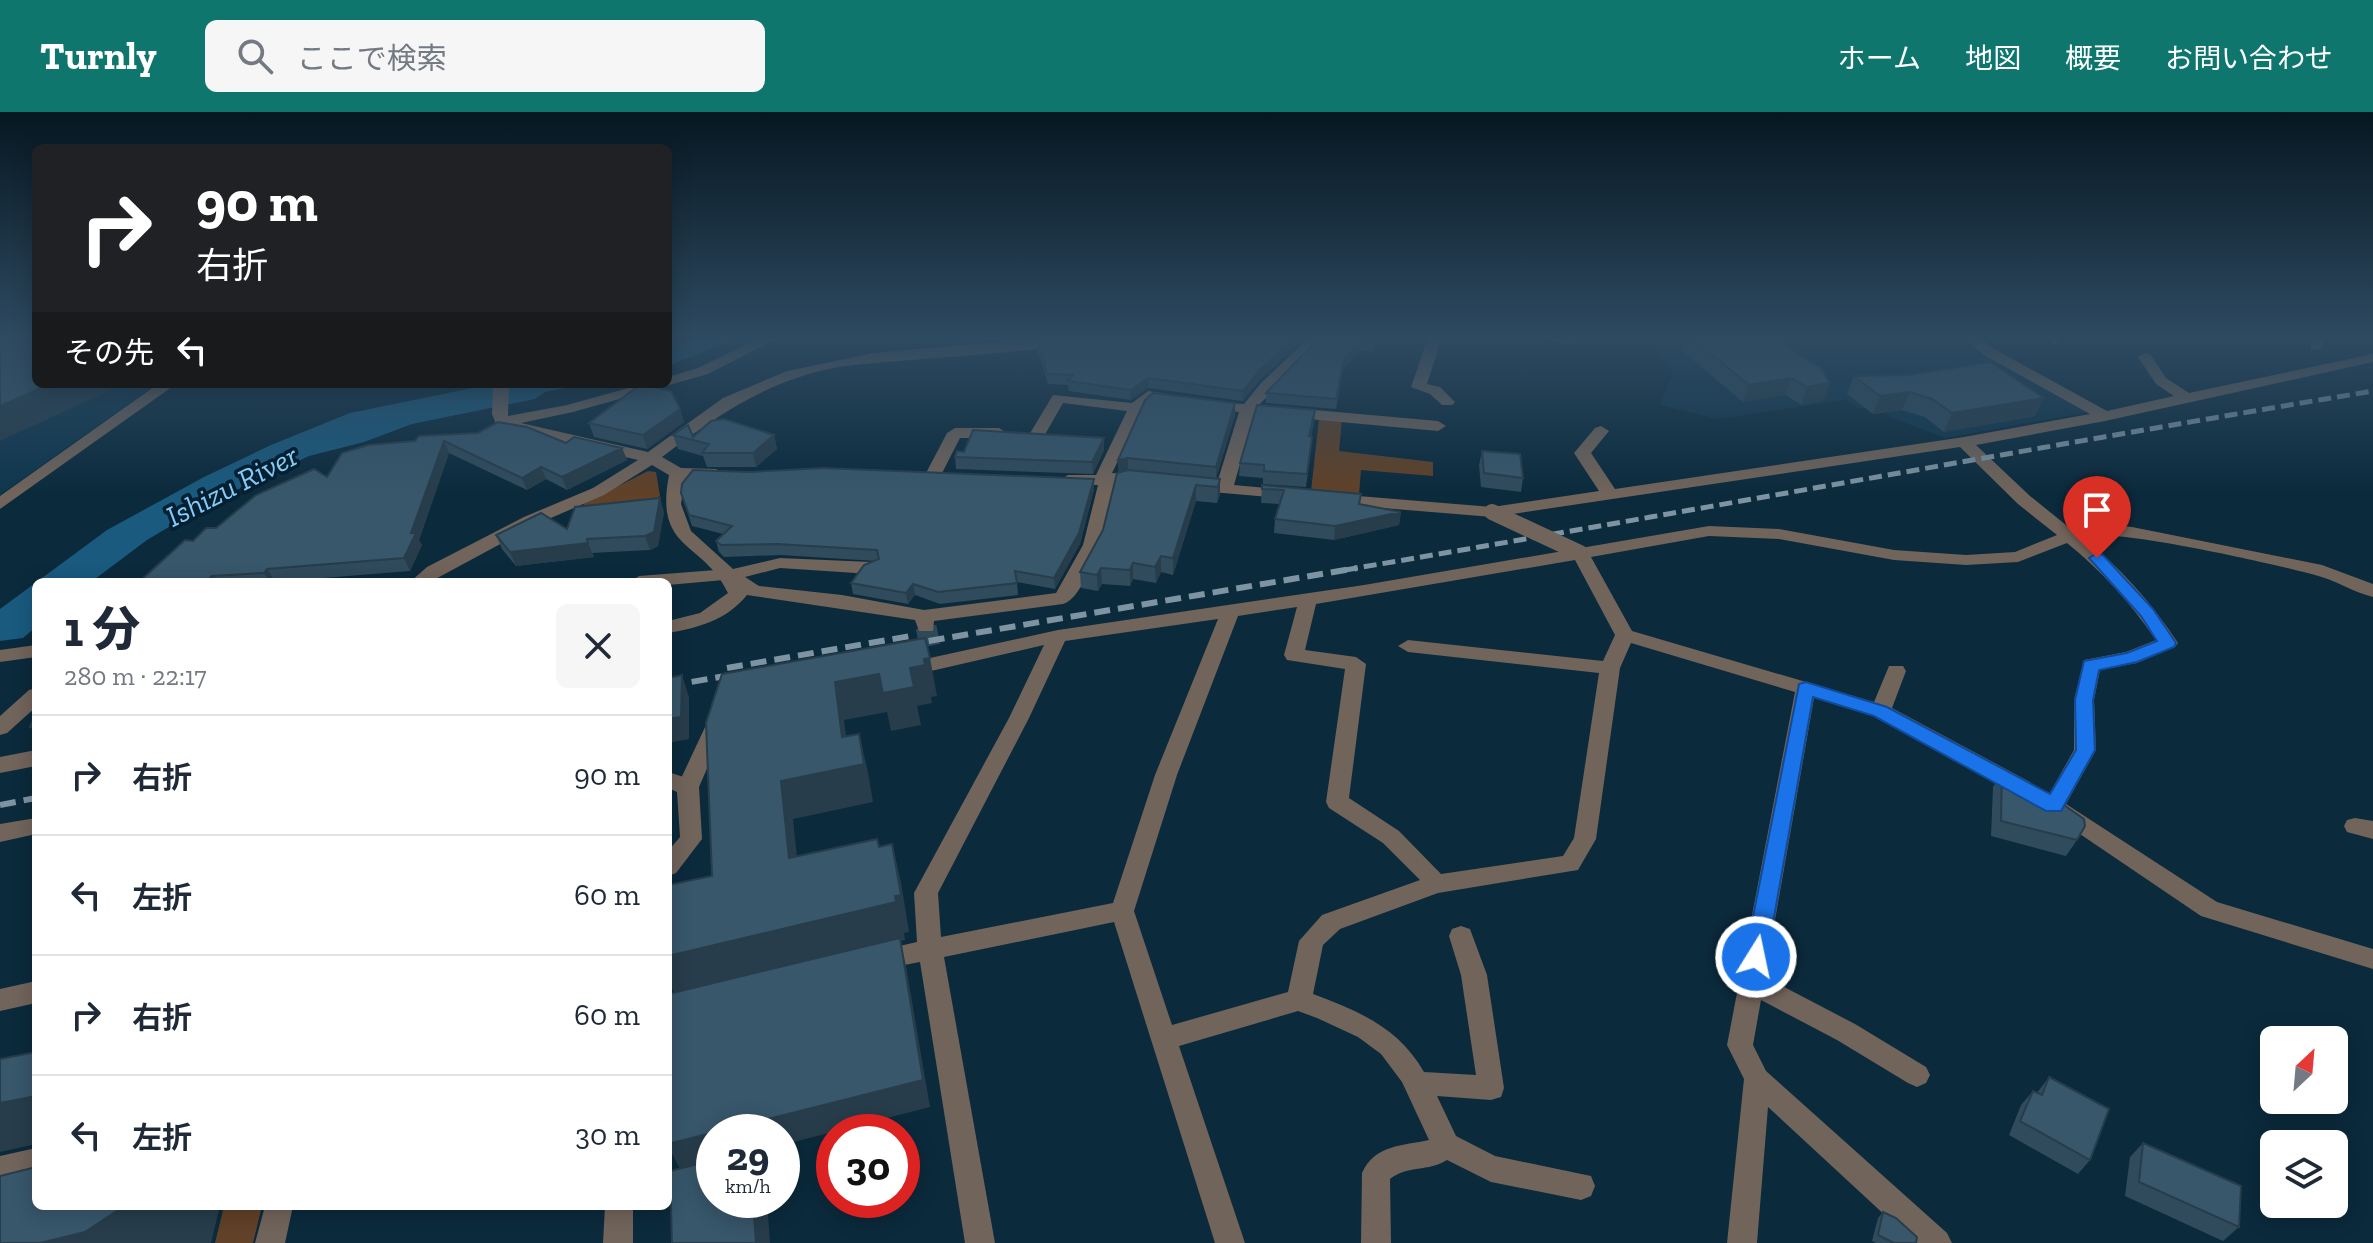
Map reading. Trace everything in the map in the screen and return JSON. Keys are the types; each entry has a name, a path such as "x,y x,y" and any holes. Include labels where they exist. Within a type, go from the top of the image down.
{"street":[{"path":"0,504 160,390"},
{"path":"501,390 501,418"},
{"path":"501,418 568,409 639,390"},
{"path":"427,578 645,463 714,409 752,390"},
{"path":"1224,489 1248,409 1263,390"},
{"path":"1434,390 1447,402"},
{"path":"2057,390 2105,416"},
{"path":"2174,390 2186,398"},
{"path":"1183,484 1492,512 1608,492 1964,442 2224,390"},
{"path":"891,673 929,638 1063,598 1092,545 1107,482 1104,473 1112,443 1148,396 1248,409 1438,426"},
{"path":"933,474 955,433 1044,436 1058,398 1136,408"},
{"path":"501,418 520,428 678,473 738,474"},
{"path":"1601,431 1582,453 1599,474 1608,492"},
{"path":"1964,442 2024,500 2097,558 2124,586 2168,643 2130,658 2091,665 2084,700 2085,750 2054,805"},
{"path":"678,473 666,504 683,533 729,575 754,591 842,601 929,638 1058,636 1308,599 1709,531 1779,534 1894,555 1966,560 2018,557 2089,528 2132,532 2322,571 2373,591"},
{"path":"1047,479 1107,482 1128,478 1155,481"},
{"path":"560,507 608,508"},
{"path":"1492,512 1580,553 1625,635 1881,711 2054,805 2209,909 2373,959"},
{"path":"672,579 729,575 780,563 871,568"},
{"path":"672,626 723,611 738,594 729,575"},
{"path":"1308,599 1294,655 1356,664 1337,802 1383,829 1414,856 1436,884"},
{"path":"1230,611 1166,775 1122,911 1230,1243"},
{"path":"1298,1000 1305,981 1311,941 1331,922 1436,884 1570,864 1585,839 1610,668 1625,635"},
{"path":"980,1243 930,947 926,893 1019,718 1058,636"},
{"path":"1408,646 1610,668"},
{"path":"0,656 32,652"},
{"path":"1881,711 1896,671"},
{"path":"1806,688 1740,1045 1757,1079 1937,1243"},
{"path":"0,728 32,699"},
{"path":"672,862 691,839 678,783 716,730 718,709"},
{"path":"0,765 32,759"},
{"path":"0,833 32,827"},
{"path":"853,966 930,947 1122,911"},
{"path":"1415,1083 1491,1088 1474,975 1461,936"},
{"path":"1751,982 1846,1032 1917,1075"},
{"path":"0,1000 32,993"},
{"path":"1164,1039 1298,1000 1344,1017 1379,1037 1400,1056 1446,1145 1491,1169 1581,1186"},
{"path":"1742,1243 1757,1079"},
{"path":"1376,1243 1376,1173 1396,1157 1432,1154 1446,1145"},
{"path":"0,1169 32,1162"},
{"path":"270,1243 278,1210"},
{"path":"618,1243 619,1210"}],"shaded area":[{"path":"0,390 148,390 0,495"},
{"path":"1666,390 2052,390 2088,412 1945,438 1890,417 1875,406 1859,409 1845,400 1718,419 1660,405"},
{"path":"1319,419 1342,420 1339,451 1433,462 1433,476 1361,470 1359,495 1311,491"},
{"path":"648,471 656,472 660,496 654,501 583,504"},
{"path":"223,1210 261,1210 253,1243 215,1243"}],"water":[{"name":"Ishizu River","path":"464,390 556,390 545,392 535,399 412,424 364,442 309,456 211,502 147,540 96,578 42,578 107,530 204,477 271,445 350,413"},
{"path":"32,585 32,630 23,638 0,641 0,609"}],"building":[{"path":"0,390 37,390 0,406"},
{"path":"633,390 671,391 680,409 643,435 589,423"},
{"path":"1269,390 1338,390 1336,399 1266,393"},
{"path":"1872,390 2032,390 2044,398 1952,413 1932,399 1910,392 1880,396"},
{"path":"1153,393 1235,403 1216,467 1128,458 1118,460 1145,400"},
{"path":"1257,405 1315,410 1309,436 1312,437 1307,474 1264,471 1264,465 1240,463"},
{"path":"724,419 774,435 753,453 702,453 709,444 673,435 688,425 693,437 711,421"},
{"path":"498,422 527,427 566,443 574,437 622,448 562,477 541,467 522,478 444,441 411,533 416,533 404,558 267,569 264,573 210,578 143,578 185,540 193,541 206,528 216,528 256,495 314,469 327,477 342,453 368,445 415,441 419,436 478,433"},
{"path":"973,430 1104,438 1092,462 955,457 957,451 964,452"},
{"path":"1482,451 1520,454 1523,478 1484,473"},
{"path":"823,468 1094,479 1079,533 1054,578 1015,571 1017,583 938,592 913,584 906,593 851,583 864,565 879,559 877,550 777,544 721,545 716,541 732,526 689,515 681,493 682,484 693,470 750,472"},
{"path":"1128,470 1220,479 1218,487 1196,485 1173,558 1161,556 1155,567 1133,563 1130,570 1101,568 1097,575 1080,572 1103,530 1117,473"},
{"path":"1262,485 1361,494 1359,504 1401,512 1335,526 1275,519 1284,490 1262,489"},
{"path":"660,498 654,532 645,536 587,539 588,543 510,552 496,535 541,513 567,529 575,507"},
{"path":"925,638 930,658 924,659 925,665 910,668 914,687 883,693 879,674 835,682 842,737 859,734 864,764 781,781 789,858 877,839 879,847 892,844 901,895 895,896 896,902 672,955 672,884 712,876 706,723 722,674"},
{"path":"682,675 681,717 672,718 672,677"},
{"path":"2002,772 2054,798 2084,819 2085,826 2077,840 2001,821"},
{"path":"900,938 923,1080 788,1114 696,1114 696,1137 672,1143 672,993"},
{"path":"32,1053 32,1097 0,1103 0,1059"},
{"path":"2049,1077 2109,1109 2090,1160 2020,1121 2033,1091 2042,1095"},
{"path":"2143,1143 2241,1186 2239,1227 2139,1182"},
{"path":"696,1164 696,1218 754,1218 756,1243 672,1243 672,1170"},
{"path":"32,1168 32,1210 118,1210 85,1232 40,1243 0,1243 0,1176"},
{"path":"1883,1212 1896,1218 1917,1237 1916,1243 1894,1243 1878,1235"}],"tunnel":[{"path":"926,627 930,646"}],"railway":[{"path":"1345,570 2373,391"},
{"path":"905,645 1357,568"},
{"path":"727,668 916,635"},
{"path":"672,685 743,673"},
{"path":"0,805 32,799"}],"route":[{"path":"1756,957 1806,688 1881,711 2054,805 2085,750 2084,700 2091,665 2130,658 2168,643 2147,613 2097,558"}]}
